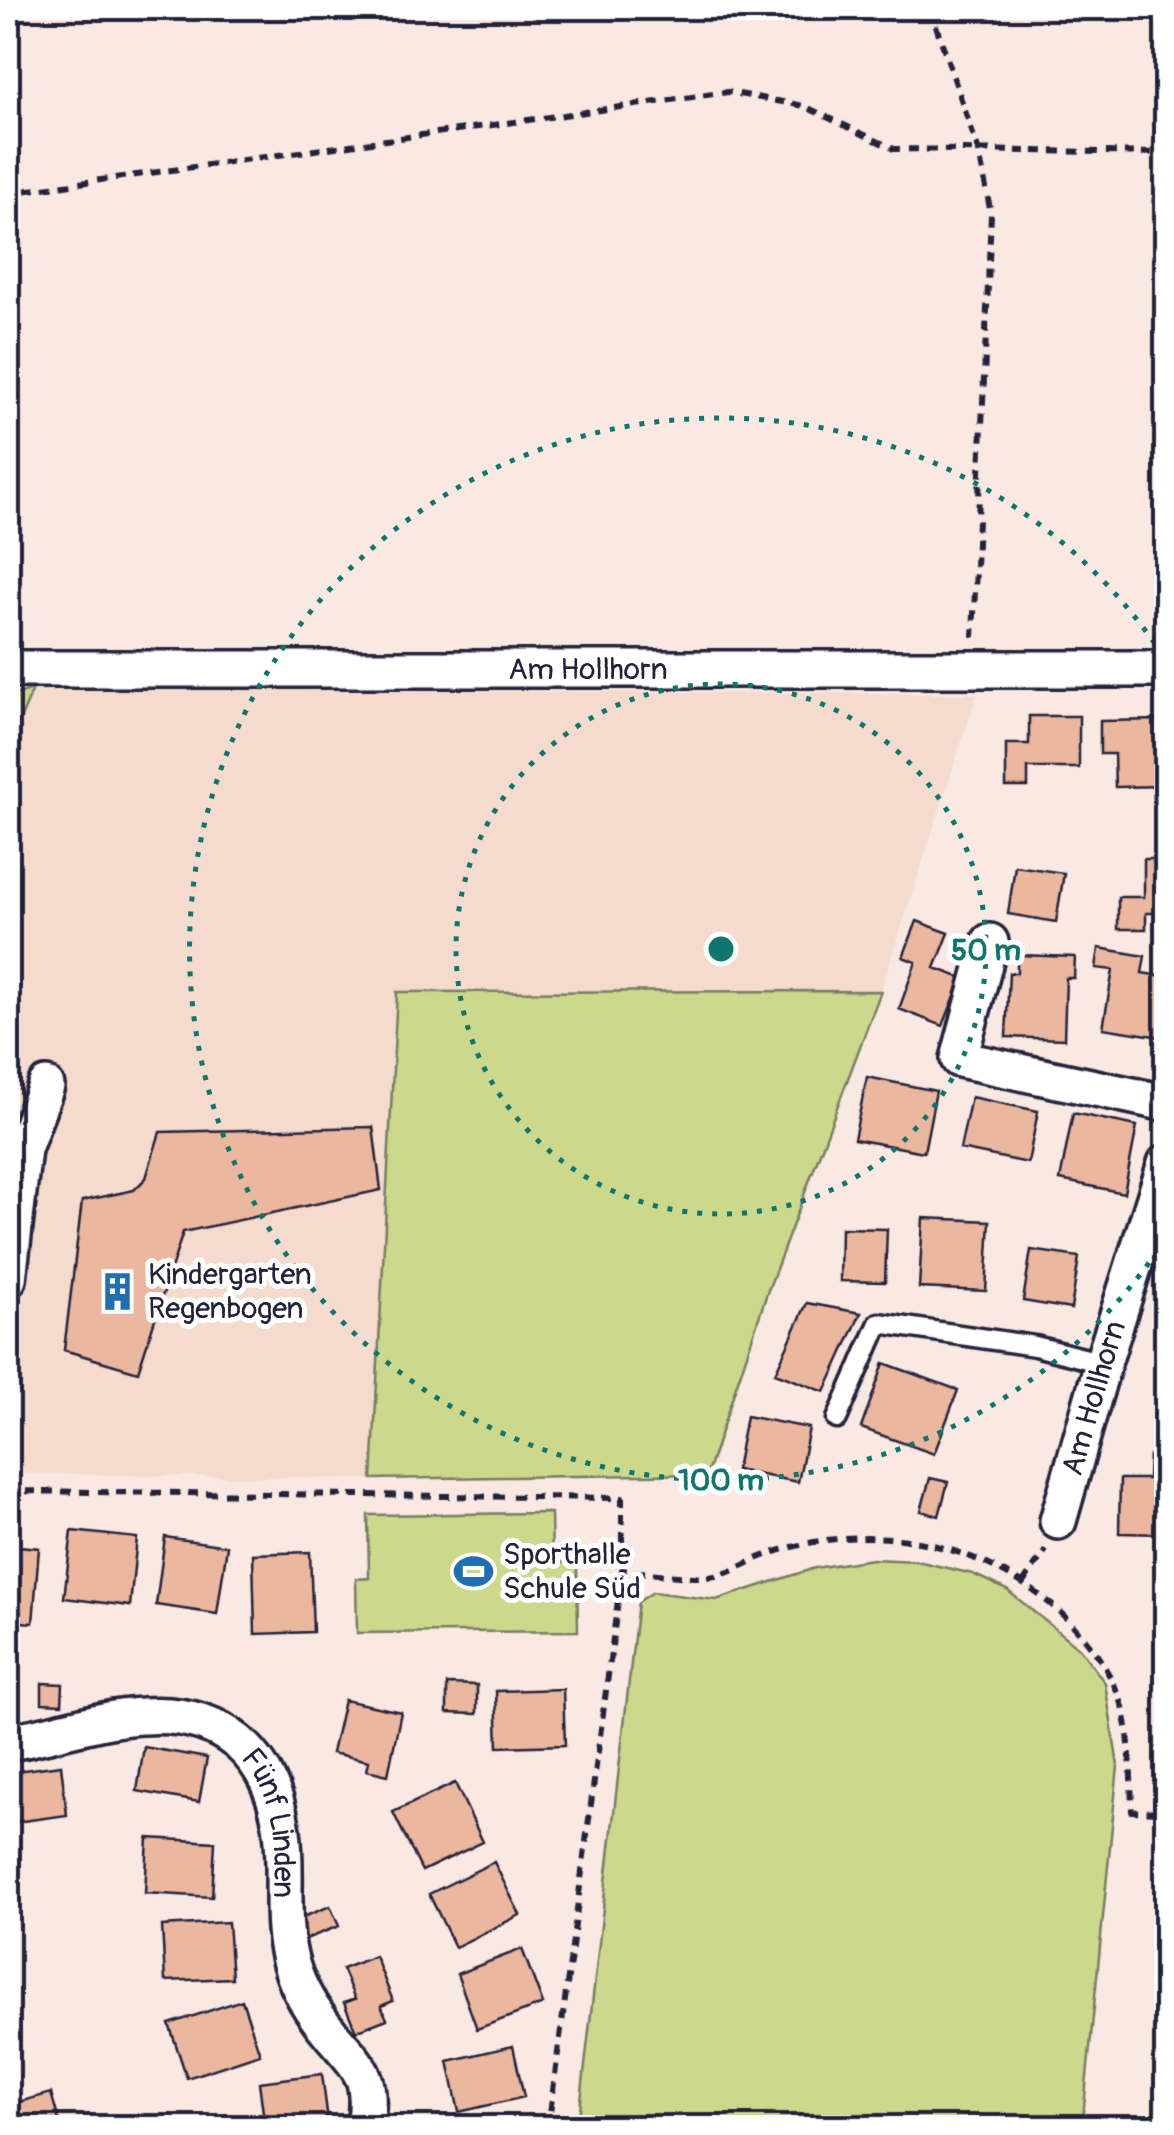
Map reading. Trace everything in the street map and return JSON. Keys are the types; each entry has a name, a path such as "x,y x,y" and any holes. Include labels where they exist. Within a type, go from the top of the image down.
{"street":[{"name":"Am Hollhorn","path":"8,669 1166,669"},
{"path":"990,942 959,1060 1166,1103"},
{"path":"8,1279 23,1149 46,1086"},
{"name":"Am Hollhorn","path":"1058,1521 1102,1363 1166,1162"},
{"name":"Fünf Linden","path":"8,1742 142,1716 187,1719 228,1732 257,1760 276,1798 282,1835 286,1942 292,1970 308,2002 364,2080 368,2107 365,2128"}],"lane":[{"path":"837,1419 879,1323 1034,1346 1102,1363"}],"path":[{"path":"930,8 978,152 991,214 971,668"},
{"path":"8,194 728,92 804,106 894,149 1166,153"},
{"path":"8,1491 622,1498 622,1570 548,2128"},
{"path":"622,1570 716,1576 772,1553 835,1539 900,1537 962,1551 1023,1583 1054,1608 1094,1652 1122,1701 1132,1811 1166,1812"}],"shaded area":[{"path":"33,689 977,694 881,990 397,992 372,1479 8,1473 8,783 12,739"}],"green space":[{"path":"33,689 12,739 8,783 8,697"},
{"path":"881,991 767,1293 707,1474 372,1479 397,992"},
{"name":"Sporthalle Schule Süd","path":"551,1513 552,1563 577,1562 578,1631 357,1633 356,1579 369,1578 368,1515"},
{"path":"872,1559 917,1561 973,1574 1007,1590 1080,1649 1105,1683 1118,1766 1082,2127 578,2127 638,1602 653,1592 716,1600 815,1568"}],"building":[{"path":"1029,716 1079,716 1079,768 1028,768 1028,787 1006,787 1006,744 1029,744"},
{"path":"1166,720 1166,786 1115,787 1114,754 1100,754 1100,721"},
{"path":"1144,859 1166,859 1166,913 1146,913 1146,929 1118,929 1118,897 1144,897"},
{"path":"1015,866 1064,873 1056,922 1008,914"},
{"path":"917,921 949,933 935,968 962,978 943,1026 899,1009 916,962 903,957"},
{"path":"1099,948 1145,956 1142,973 1166,977 1161,1037 1103,1028 1113,970 1096,968"},
{"path":"1017,955 1075,957 1074,978 1066,978 1064,1039 1006,1037 1009,973 1017,973"},
{"path":"867,1077 936,1091 924,1152 854,1139"},
{"path":"971,1097 1038,1111 1028,1163 960,1149"},
{"path":"1073,1113 1137,1126 1124,1193 1060,1180"},
{"name":"Kindergarten Regenbogen","path":"373,1127 381,1190 183,1232 138,1372 64,1350 82,1201 134,1190 146,1178 160,1132"},
{"path":"923,1218 990,1221 986,1291 919,1288"},
{"path":"841,1228 887,1229 885,1282 840,1281"},
{"path":"1031,1250 1079,1257 1071,1309 1023,1301"},
{"path":"807,1303 861,1313 825,1392 775,1373"},
{"path":"884,1363 958,1390 934,1454 861,1428"},
{"path":"746,1416 809,1428 798,1482 736,1470"},
{"path":"1149,1456 1166,1456 1166,1534 1119,1533 1120,1479 1148,1479"},
{"path":"930,1478 948,1482 939,1516 921,1511"},
{"path":"72,1531 137,1538 130,1606 64,1598"},
{"path":"165,1537 227,1546 217,1614 156,1605"},
{"path":"8,1545 39,1548 33,1623 8,1621"},
{"path":"310,1552 313,1632 255,1634 253,1554"},
{"path":"42,1683 63,1684 62,1704 42,1703"},
{"path":"447,1684 477,1685 477,1714 447,1713"},
{"path":"563,1689 565,1745 498,1747 496,1691"},
{"path":"344,1700 401,1712 388,1775 367,1770 369,1761 332,1753"},
{"path":"144,1747 207,1758 199,1802 137,1791"},
{"path":"61,1765 67,1815 8,1823 8,1772"},
{"path":"455,1783 483,1842 422,1871 393,1812"},
{"path":"148,1838 215,1842 212,1897 145,1893"},
{"path":"494,1862 520,1915 455,1947 429,1894"},
{"path":"330,1906 339,1926 306,1939 298,1919"},
{"path":"228,1922 232,1978 165,1981 162,1926"},
{"path":"522,1949 543,2004 477,2029 457,1974"},
{"path":"375,1956 393,2001 381,2006 387,2019 356,2031 344,2003 355,1999 342,1969"},
{"path":"242,2000 260,2054 187,2078 169,2024"},
{"path":"513,2046 524,2097 459,2112 448,2061"},
{"path":"322,2074 329,2128 265,2128 259,2082"},
{"path":"51,2093 61,2128 8,2128 8,2105"}],"place":[{"name":"Kindergarten Regenbogen","path":"118,1291"},
{"name":"Sporthalle Schule Süd","path":"473,1571"}]}
